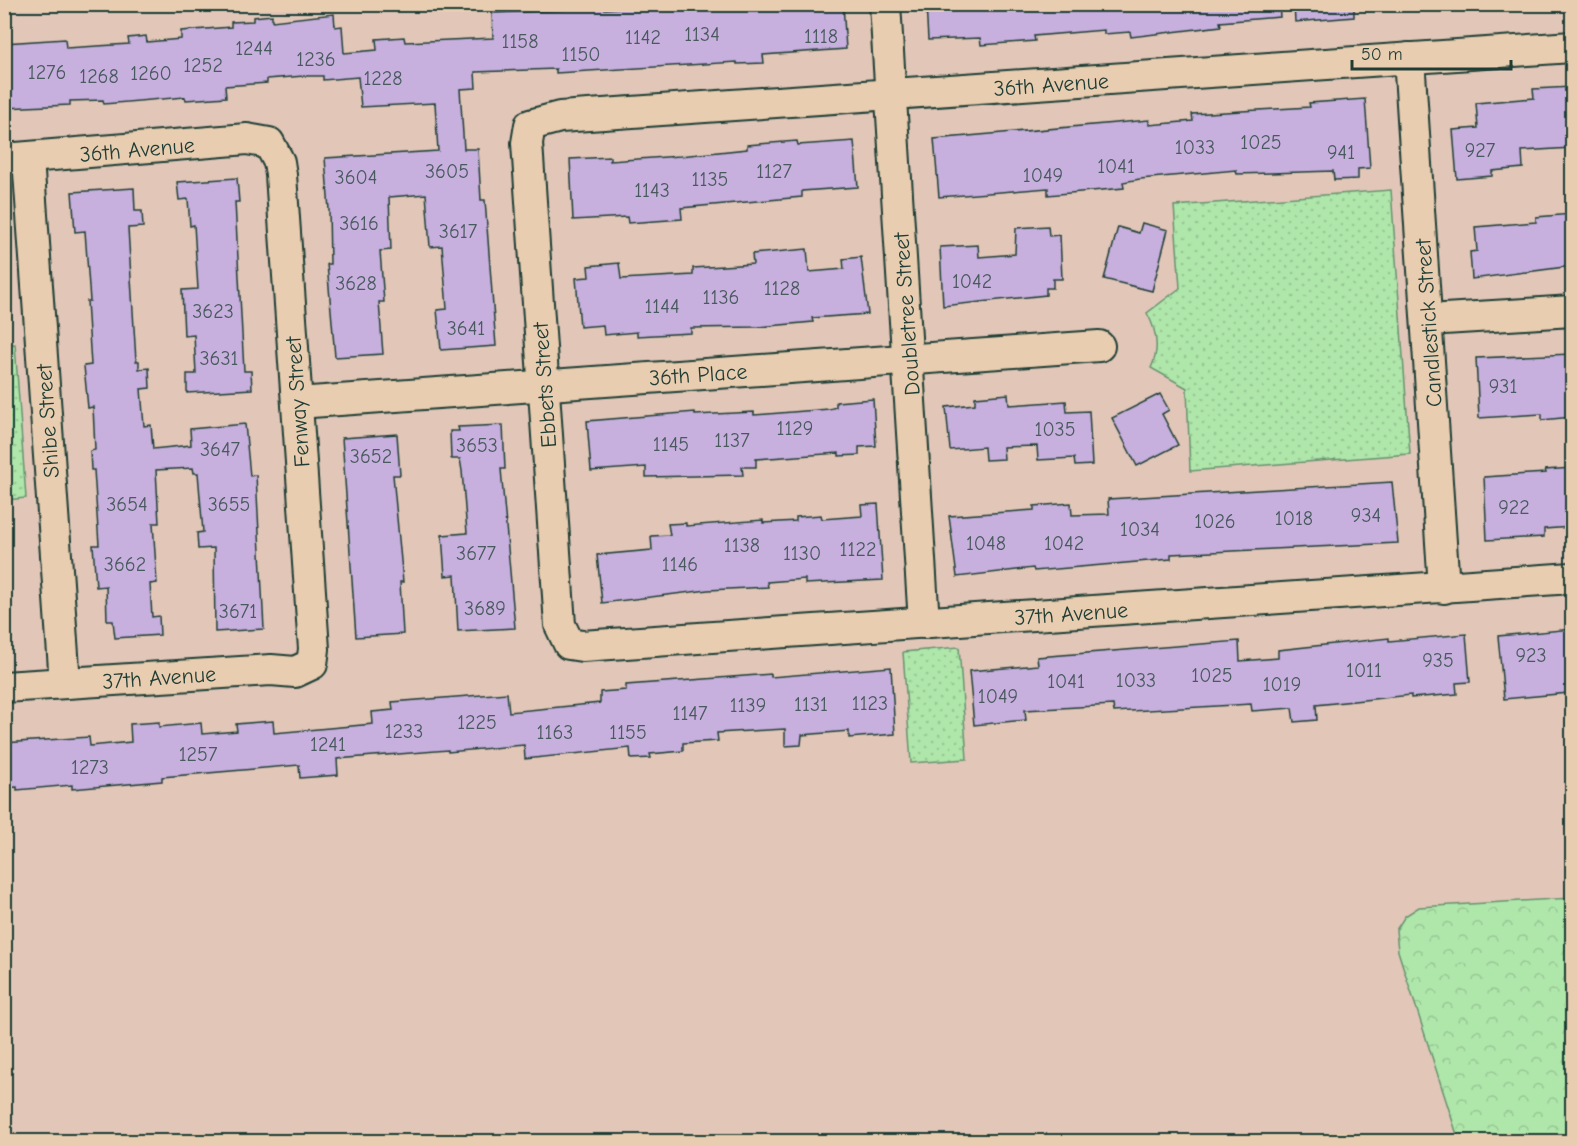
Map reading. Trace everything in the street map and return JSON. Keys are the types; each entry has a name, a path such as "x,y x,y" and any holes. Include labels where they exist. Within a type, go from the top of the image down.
{"street":[{"name":"Doubletree Street","path":"885,4 924,623"},
{"name":"36th Avenue","path":"530,125 560,117 1572,47"},
{"name":"Candlestick Street","path":"1409,58 1444,588"},
{"name":"Ebbets Street","path":"530,125 527,143 560,625 569,644"},
{"name":"36th Avenue","path":"16,159 246,139 269,142"},
{"name":"Fenway Street","path":"269,142 279,162 281,175 314,649 312,664"},
{"name":"Shibe Street","path":"16,159 65,684"},
{"path":"1428,320 1572,310"},
{"name":"36th Place","path":"297,403 1099,346"},
{"name":"37th Avenue","path":"569,644 582,646 1572,578"},
{"name":"37th Avenue","path":"4,687 271,670 295,672 312,664"}],"green space":[{"path":"1391,190 1410,454 1190,471 1187,388 1151,368 1156,354 1156,340 1147,313 1180,288 1174,206"},
{"path":"15,344 26,498 5,500 5,345"},
{"path":"959,647 967,759 911,763 903,652"},
{"path":"1572,898 1572,1141 1459,1141 1398,951 1396,930 1405,916 1419,907"}],"building":[{"path":"605,4 605,9 668,5 843,4 846,49 763,55 764,63 737,64 737,62 556,73 556,69 475,72 476,88 460,89 464,149 478,149 481,200 485,200 496,346 441,350 437,310 447,309 442,246 430,247 426,194 389,197 391,250 380,251 384,302 379,302 383,354 335,357 327,264 330,264 329,210 325,158 438,151 435,103 361,107 358,77 323,80 323,76 304,76 267,79 267,83 225,86 226,97 186,100 185,97 104,104 103,100 70,101 70,105 4,108 4,43 65,39 66,48 129,44 128,38 146,36 147,42 181,39 181,31 231,27 231,22 253,21 253,17 272,15 272,21 334,14 335,27 342,26 344,53 377,50 376,39 404,37 405,42 493,38 492,13 565,10 565,7"},
{"path":"926,4 1279,4 1280,17 1220,22 1221,26 1131,37 1130,32 1104,34 1104,30 1034,36 1035,41 981,45 980,38 928,40"},
{"path":"1294,4 1354,4 1354,17 1295,22"},
{"path":"1572,87 1572,148 1522,151 1523,168 1492,171 1492,176 1457,179 1453,130 1478,128 1476,103 1534,98 1533,89"},
{"path":"1365,99 1370,168 1358,169 1358,179 1334,180 1333,171 1237,174 1236,170 1140,179 1123,182 1124,188 1048,195 1048,188 939,197 934,139 1149,120 1149,125 1193,121 1192,114 1310,107 1309,103"},
{"path":"797,141 798,145 854,141 858,187 802,191 802,197 681,208 682,219 628,223 627,217 573,220 570,159 610,157 610,161 680,156 747,149 747,145"},
{"path":"237,178 239,202 235,202 244,371 251,371 252,389 187,393 187,374 196,374 194,335 184,336 182,290 198,289 194,225 190,226 188,199 179,200 177,182"},
{"path":"134,188 135,211 142,211 143,227 128,228 136,361 139,361 139,369 149,368 150,388 141,389 144,426 151,425 153,449 191,445 190,429 245,424 250,476 256,475 264,629 215,632 214,548 198,549 197,533 203,532 198,473 194,473 193,468 156,470 159,523 153,523 157,583 150,584 152,617 159,616 160,635 115,638 113,621 107,621 106,586 96,587 93,545 99,545 94,470 91,470 90,451 95,450 93,407 88,408 84,366 91,365 87,301 90,301 85,231 75,232 72,192"},
{"path":"1572,214 1572,266 1472,279 1470,252 1477,251 1475,227 1536,222 1536,217"},
{"path":"1142,223 1168,230 1152,291 1104,279 1118,227 1139,233"},
{"path":"1048,226 1049,236 1060,235 1062,279 1053,279 1053,288 1046,288 1046,295 943,306 940,247 978,245 979,257 1015,254 1016,228"},
{"path":"807,249 809,272 844,269 843,259 861,257 868,314 812,318 813,322 758,327 691,328 691,333 637,336 637,332 604,335 603,325 580,327 576,278 589,277 588,266 619,263 621,279 693,275 693,268 753,264 752,254"},
{"path":"1572,354 1572,417 1542,420 1542,414 1479,418 1476,358"},
{"path":"1008,394 1009,405 1066,401 1067,412 1089,411 1092,465 1075,466 1074,458 1038,460 1037,446 1003,447 1004,459 985,460 984,447 950,450 946,407 975,404 975,397"},
{"path":"1160,394 1169,410 1162,414 1178,445 1137,466 1112,418"},
{"path":"873,399 876,446 859,447 859,455 839,456 839,453 756,459 756,467 742,467 743,475 646,477 646,467 591,471 587,421 695,412 695,415 754,412 754,415 829,409 836,407 836,402"},
{"path":"503,425 505,469 501,469 515,628 458,631 455,575 445,576 442,535 467,533 460,459 451,459 450,431 459,431 458,427"},
{"path":"397,434 400,475 393,475 403,582 400,582 403,634 356,637 342,438"},
{"path":"1572,468 1572,527 1544,529 1544,537 1487,540 1484,477 1546,473 1545,470"},
{"path":"1392,482 1398,543 1171,554 1171,559 1034,571 1033,568 957,577 949,516 1034,510 1034,506 1071,503 1072,515 1109,514 1108,499"},
{"path":"878,504 883,580 805,584 805,579 767,582 768,587 708,590 602,603 597,555 652,550 651,536 670,535 668,524 686,523 686,526 763,520 763,523 796,521 796,517 821,515 822,519 862,516 861,505"},
{"path":"1572,629 1572,677 1567,678 1569,693 1504,699 1498,636"},
{"path":"1466,634 1470,682 1456,683 1457,694 1411,698 1411,695 1316,705 1317,720 1294,722 1292,708 1252,711 1251,704 1114,712 1113,705 1025,710 1026,720 974,725 969,671 1038,665 1037,657 1239,641 1240,661 1278,658 1278,650 1389,638 1389,641"},
{"path":"891,667 895,734 849,738 849,731 802,735 801,745 785,746 785,729 717,733 718,741 683,743 683,751 650,754 651,758 631,759 630,748 525,759 524,745 337,759 338,775 300,778 299,765 162,777 162,781 72,789 72,785 17,790 17,787 4,788 4,743 89,737 90,746 131,742 130,724 159,722 159,727 201,723 202,734 237,731 236,724 273,721 274,733 373,724 372,712 393,710 392,702 507,693 509,712 600,703 600,692 626,690 626,685 771,674 771,677"}]}
